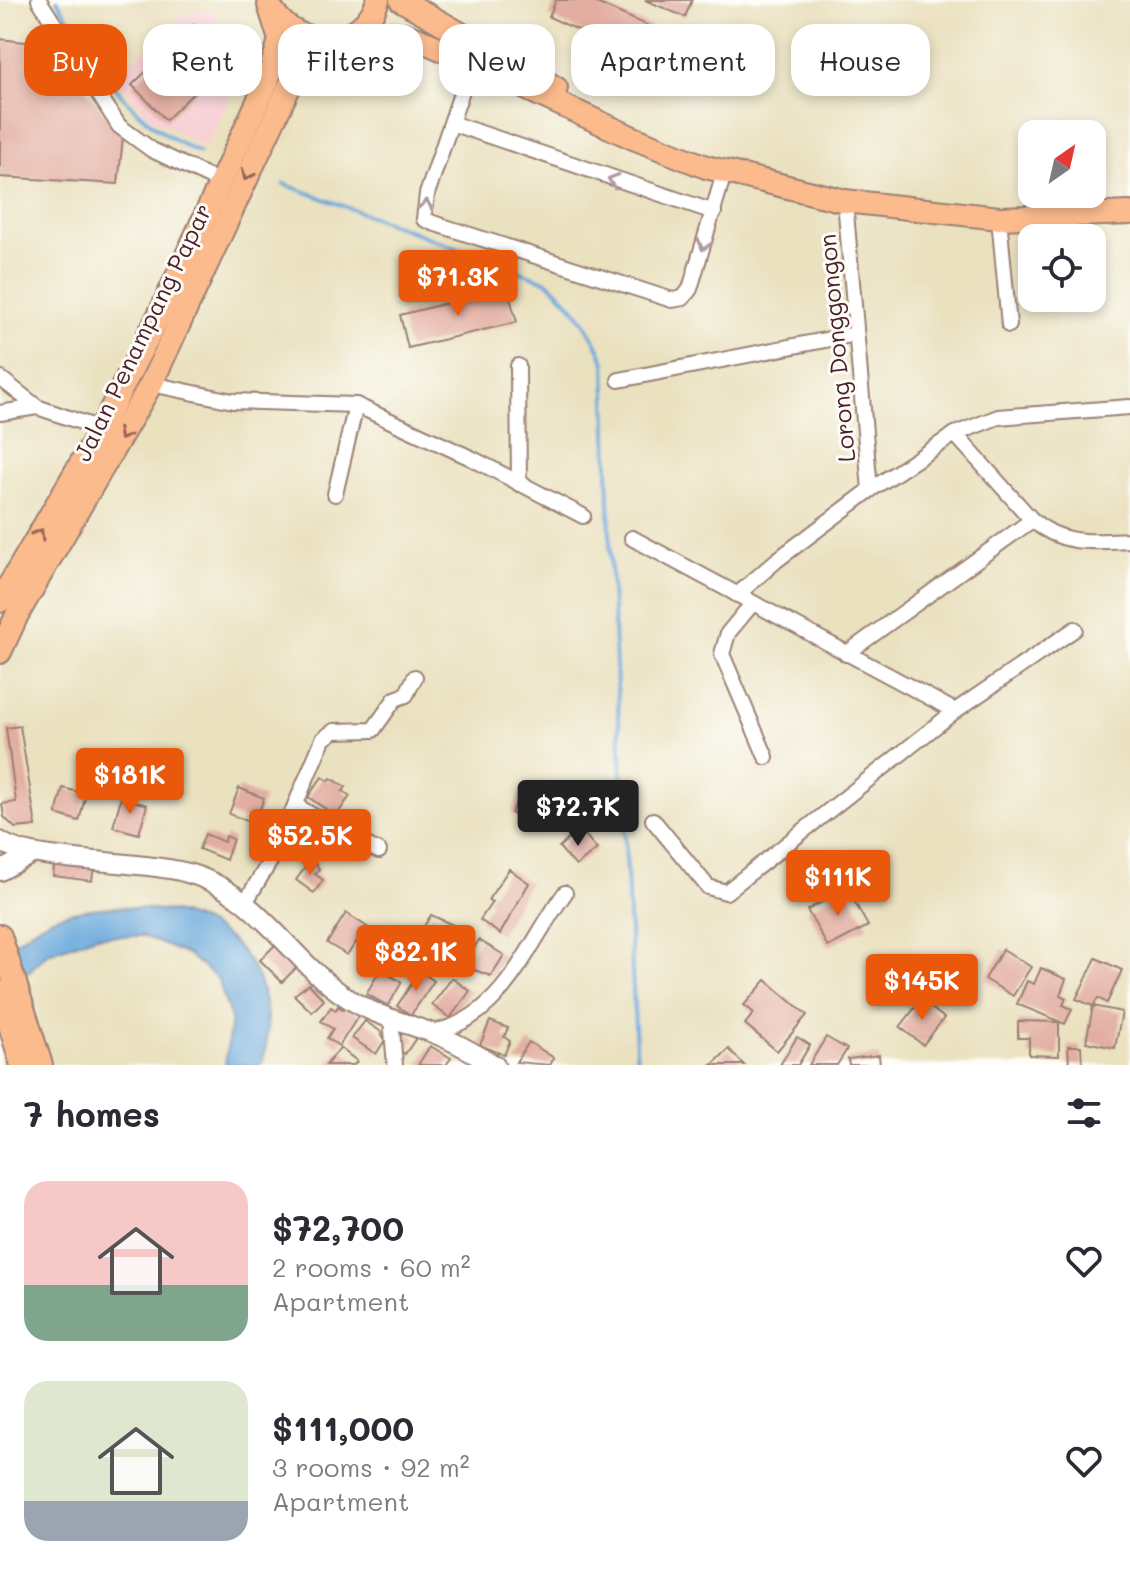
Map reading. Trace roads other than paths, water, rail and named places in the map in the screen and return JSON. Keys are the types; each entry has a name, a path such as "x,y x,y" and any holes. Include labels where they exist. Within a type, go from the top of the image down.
{"main road":[{"path":"363,24 378,0"},
{"path":"401,0 600,112 710,159 723,169"},
{"name":"Jalan Penampang Papar","path":"0,601 101,429 162,309 218,181 274,67 280,40 263,2"},
{"path":"263,2 282,24"},
{"path":"267,133 289,115 311,75 343,51 366,45 390,44 439,57"},
{"name":"Jalan Penampang Papar","path":"0,652 17,615 151,384 285,96"},
{"path":"541,96 706,167 845,201 999,218 1130,213"},
{"path":"0,936 17,1015 22,1065"},
{"path":"0,992 17,1015 41,1065"}],"street":[{"path":"39,0 119,126 152,150 218,181"},
{"path":"462,96 427,194 424,219 672,300 683,298 690,289 714,212 723,169"},
{"path":"454,124 714,212"},
{"name":"Lorong Donggongon","path":"845,201 870,490"},
{"path":"999,218 1009,325"},
{"path":"619,380 856,334"},
{"path":"518,366 519,484"},
{"path":"0,378 37,407 101,429"},
{"path":"151,384 233,401 356,405 471,458 583,516"},
{"path":"335,494 356,405"},
{"path":"0,413 37,407"},
{"path":"737,595 777,560 870,490 955,434 998,417 1130,407"},
{"path":"955,434 1032,520 1051,535 1069,540 1130,540"},
{"path":"846,654 1032,520"},
{"path":"632,538 955,711"},
{"path":"752,604 728,633 722,654 766,757"},
{"path":"653,820 708,887 726,892 955,711 1075,629"},
{"path":"246,901 264,875 323,739 334,731 373,730 395,699 406,695 415,677"},
{"path":"295,805 348,837 379,851"},
{"path":"0,841 32,854 137,862 187,872 215,883 246,901 337,990 391,1019 432,1033 495,1065"},
{"path":"0,871 32,854"},
{"path":"432,1033 450,1029 499,996 565,893"},
{"path":"391,1019 395,1065"}],"water":[{"path":"113,907 169,911 196,919 219,931 238,947 252,966 266,1012 267,1038 262,1065 225,1065 231,1019 218,979 188,955 143,936 96,936 48,953 0,999 0,954 52,918 77,911"}],"waterway":[{"path":"57,0 100,68 134,108 175,140 199,152"},
{"path":"284,184 548,282 582,319 605,363 611,571 637,1065"}]}
